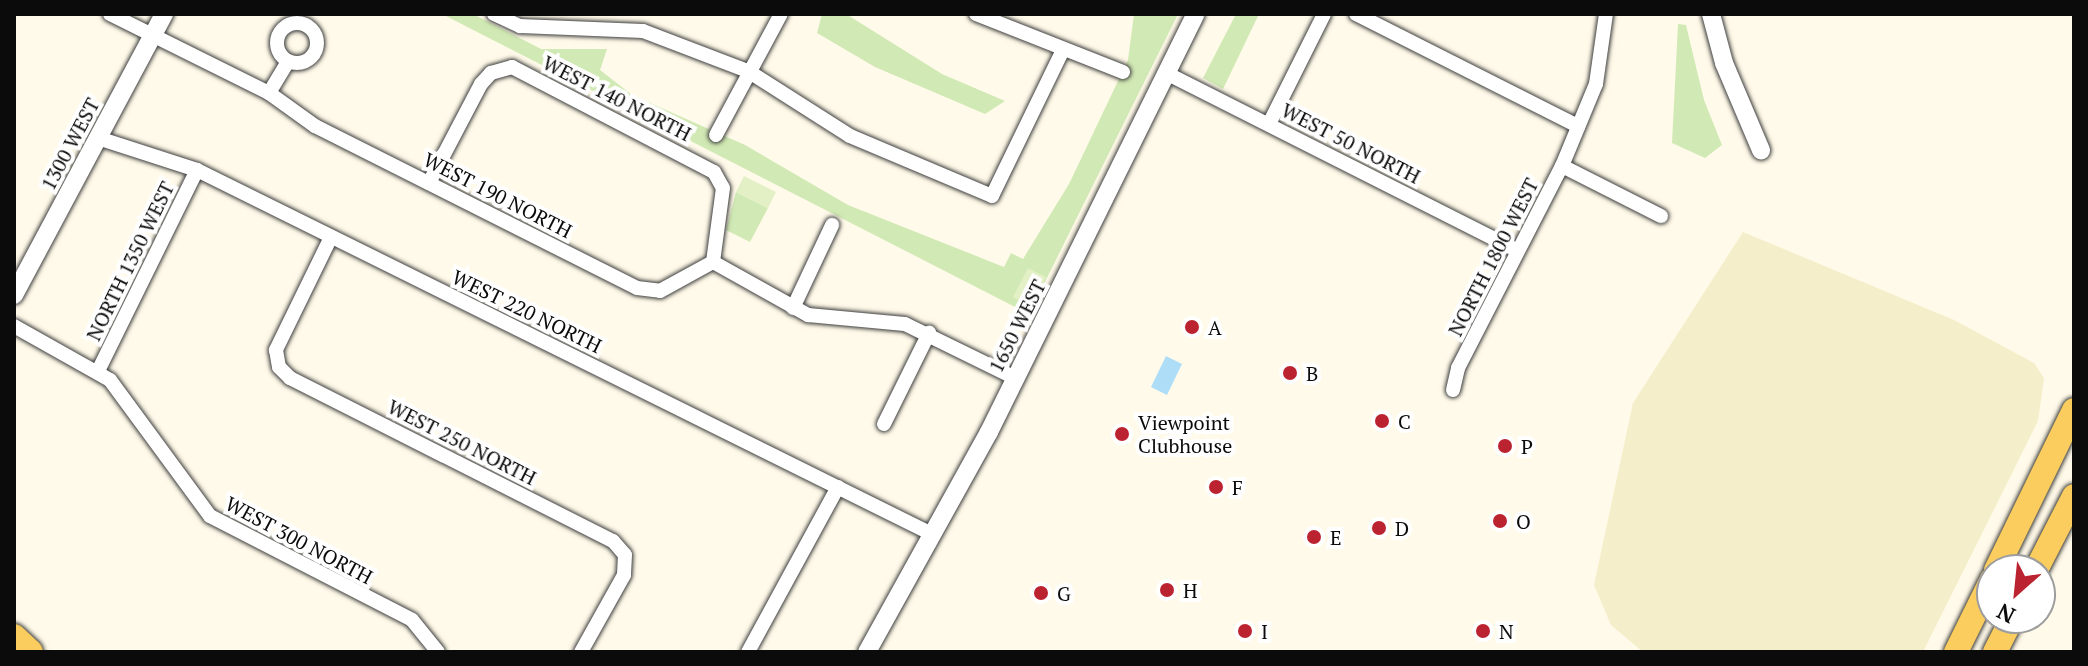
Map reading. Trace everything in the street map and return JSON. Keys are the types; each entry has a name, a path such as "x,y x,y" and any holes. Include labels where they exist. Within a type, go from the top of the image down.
{"main road":[{"path":"2004,554 2074,410"},
{"path":"2044,554 2074,496"},
{"path":"1956,652 1976,611"},
{"path":"1995,652 2004,634"},
{"path":"14,636 31,652"}],"street":[{"name":"WEST 190 NORTH","path":"110,14 204,63 231,85 269,93 315,126 637,288 660,291 713,262"},
{"name":"1300 WEST","path":"14,295 164,14"},
{"path":"494,14 520,26 643,31 748,71 850,136 992,196 1063,50"},
{"path":"716,135 781,14"},
{"path":"976,14 1123,72"},
{"name":"1650 WEST","path":"867,652 1015,378 1196,14"},
{"path":"1269,124 1324,14"},
{"path":"1356,14 1578,126"},
{"path":"1711,14 1724,63 1761,150"},
{"name":"NORTH 1800 WEST","path":"1453,390 1517,250 1572,143 1596,84 1610,15"},
{"path":"269,93 288,61"},
{"name":"WEST 140 NORTH","path":"429,183 491,73 512,67 702,164 720,180 723,198 713,262"},
{"name":"WEST 50 NORTH","path":"1166,73 1517,250"},
{"name":"WEST 220 NORTH","path":"98,138 197,170 932,534"},
{"path":"1562,166 1661,216"},
{"name":"NORTH 1350 WEST","path":"99,369 197,170"},
{"path":"793,308 832,225"},
{"name":"WEST 250 NORTH","path":"331,237 276,350 279,367 290,378 613,541 625,555 624,575 581,652"},
{"path":"713,262 793,308 829,320 886,320 929,333 1015,378"},
{"name":"WEST 300 NORTH","path":"14,326 99,369 210,516 412,620 438,652"},
{"path":"884,424 929,333"},
{"path":"748,652 838,487"}],"shaded area":[{"path":"1743,232 1954,320 2034,363 2044,378 2038,421 1923,652 1643,652 1611,625 1594,585 1633,403"}],"green space":[{"path":"442,14 473,14 541,49 607,49 600,70 632,95 745,145 848,205 1004,267 1011,253 1023,259 1069,184 1128,60 1134,14 1178,14 1029,314"},
{"path":"822,14 846,14 942,74 1005,101 985,114 875,67 817,33"},
{"path":"1236,14 1259,14 1223,89 1203,78"},
{"path":"1678,24 1686,25 1704,100 1722,145 1705,158 1672,143"},
{"path":"744,176 776,192 768,208 736,192"},
{"path":"736,192 768,208 750,242 726,230"},
{"path":"1028,268 1046,277 1031,306 1013,297"}],"water":[{"path":"1166,356 1182,364 1167,395 1151,387"}],"place":[{"name":"A","path":"1192,327"},
{"name":"B","path":"1290,373"},
{"name":"C","path":"1382,421"},
{"name":"Viewpoint Clubhouse","path":"1122,434"},
{"name":"P","path":"1505,446"},
{"name":"F","path":"1216,487"},
{"name":"O","path":"1500,521"},
{"name":"D","path":"1379,528"},
{"name":"E","path":"1314,537"},
{"name":"H","path":"1167,590"},
{"name":"G","path":"1041,593"},
{"name":"I","path":"1245,631"},
{"name":"N","path":"1483,631"}]}
